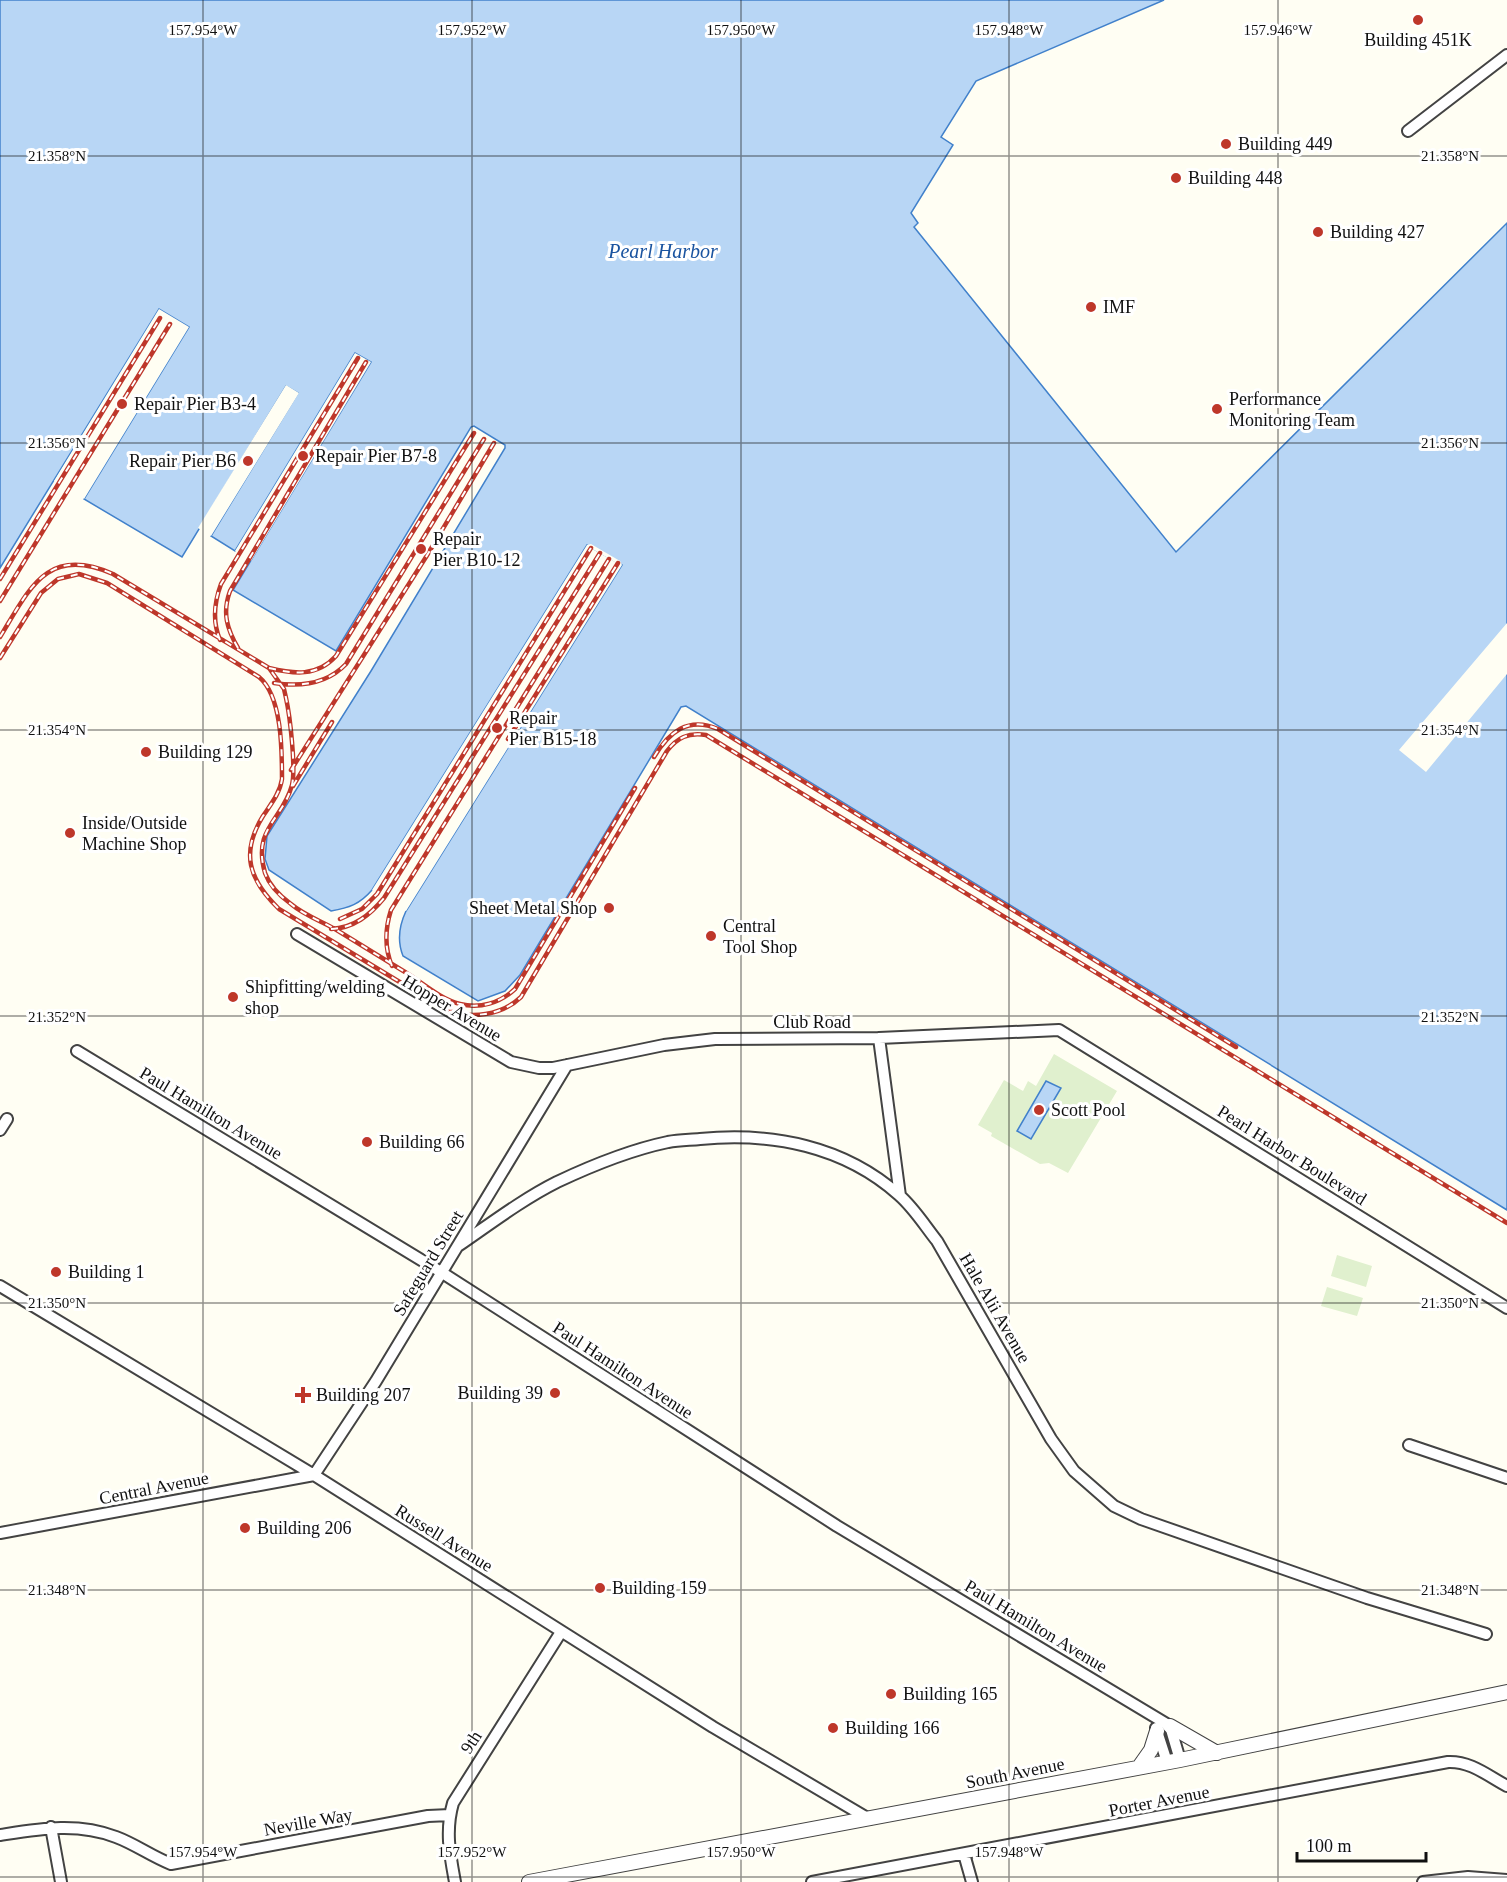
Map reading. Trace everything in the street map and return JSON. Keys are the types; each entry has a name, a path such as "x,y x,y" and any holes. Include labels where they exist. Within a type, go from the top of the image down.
{"street":[{"path":"1408,131 1507,54"},
{"name":"Hopper Avenue","path":"297,934 511,1062 539,1068 567,1065"},
{"name":"Club Road","path":"567,1065 664,1045 715,1039 879,1038 1059,1030"},
{"name":"Pearl Harbor Boulevard","path":"1059,1030 1507,1308"},
{"path":"879,1038 900,1196"},
{"name":"Paul Hamilton Avenue","path":"77,1051 441,1272 837,1526 1153,1716 1163,1728"},
{"name":"Safeguard Street","path":"314,1475 376,1381 567,1065"},
{"path":"0,1130 7,1119"},
{"name":"Hale Alii Avenue","path":"458,1246 555,1183 611,1159 669,1142 732,1136 768,1138 801,1143 833,1154 863,1168 900,1196 937,1241 1051,1439 1074,1471 1114,1506 1141,1519 1358,1595 1486,1634"},
{"name":"Russell Avenue","path":"0,1286 314,1475 713,1727 869,1820"},
{"path":"1409,1445 1507,1478"},
{"name":"Central Avenue","path":"0,1533 314,1475"},
{"name":"9th","path":"455,1882 448,1838 450,1815 459,1793 561,1632"},
{"name":"South Avenue","path":"529,1882 1174,1761 1507,1692"},
{"path":"1163,1728 1216,1752"},
{"path":"1163,1728 1174,1761"},
{"path":"1138,1767 1163,1728"},
{"name":"Porter Avenue","path":"812,1882 1448,1762 1470,1765 1507,1786"},
{"name":"Neville Way","path":"0,1835 51,1827 82,1829 116,1837 171,1864 428,1816 450,1815"},
{"path":"51,1827 62,1882"},
{"path":"963,1854 972,1882"},
{"path":"1423,1882 1468,1877 1507,1880"}],"green space":[{"path":"1054,1054 1117,1091 1068,1173 1049,1163 1040,1164 991,1136 992,1133 978,1125 1004,1080 1023,1091 1028,1081 1036,1086"},
{"path":"1337,1255 1372,1266 1366,1287 1331,1276"},
{"path":"1327,1287 1363,1298 1357,1316 1321,1306"}],"water":[{"name":"Pearl Harbor","path":"0,0 1164,0 976,81 941,137 953,145 911,213 918,223 914,227 1176,552 1507,223 1507,1210 686,706 681,707 520,975 505,991 478,1001 403,956 400,934 406,911 622,565 587,545 368,895 354,905 331,911 269,870 265,859 267,836 371,671 505,445 474,426 471,427 336,651 233,590 371,362 355,353 235,551 211,536 298,393 286,386 182,557 84,499 189,327 159,309 0,568"},
{"name":"Scott Pool","path":"1046,1081 1061,1088 1031,1139 1017,1131"}],"pier":[{"path":"159,309 189,327 84,499 82,497 185,328 160,313 57,482 54,481"},
{"path":"355,353 371,362 251,561 249,559 367,363 356,357 237,552 235,551"},
{"path":"286,385 299,393 211,536 208,534 295,394 287,390 201,530 198,528"},
{"path":"591,544 620,561 622,565 406,911 403,910 618,564 589,547 374,892 372,890 587,545"},
{"path":"1507,623 1507,674 1426,772 1399,750"}],"railway":[{"path":"0,579 160,318"},
{"path":"0,601 170,324"},
{"path":"220,640 215,612 221,584 358,358"},
{"path":"238,648 231,634 226,614 230,591 366,362"},
{"path":"269,668 287,672 313,671 329,663 336,656 474,433"},
{"path":"274,683 294,685 322,680 339,671 346,664 484,439"},
{"path":"291,770 426,557 494,443"},
{"path":"340,919 362,909 377,894 591,548"},
{"path":"331,929 361,920 384,898 600,553"},
{"path":"392,966 386,938 391,910 609,559"},
{"path":"508,739 618,563"},
{"path":"0,637 21,602 43,576 56,568 72,565 90,566 113,574 269,668 284,689 291,729 293,767 292,785 288,797 270,825 262,845 265,873 270,883 279,894 301,911 335,929 439,995 460,1004 475,1006 489,1004 515,989 635,788"},
{"path":"0,658 41,593 58,579 79,574 107,583 259,677 267,686 276,710 281,739 282,767 279,789 256,829 252,842 251,866 261,887 279,909 446,1010 465,1014 495,1012 521,997 667,751 684,737 694,734 706,735 1507,1223"},
{"path":"293,786 332,722"},
{"path":"654,757 666,740 680,729 697,724 718,729 1236,1047"}],"place":[{"name":"Building 451K","path":"1418,20"},
{"name":"Building 449","path":"1226,144"},
{"name":"Building 448","path":"1176,178"},
{"name":"Building 427","path":"1318,232"},
{"name":"IMF","path":"1091,307"},
{"name":"Repair Pier B3-4","path":"122,404"},
{"name":"Performance Monitoring Team","path":"1217,409"},
{"name":"Repair Pier B7-8","path":"303,456"},
{"name":"Repair Pier B6","path":"248,461"},
{"name":"Repair Pier B10-12","path":"421,549"},
{"name":"Repair Pier B15-18","path":"497,728"},
{"name":"Building 129","path":"146,752"},
{"name":"Inside/Outside Machine Shop","path":"70,833"},
{"name":"Sheet Metal Shop","path":"609,908"},
{"name":"Central Tool Shop","path":"711,936"},
{"name":"Shipfitting/welding shop","path":"233,997"},
{"name":"Scott Pool","path":"1039,1110"},
{"name":"Building 66","path":"367,1142"},
{"name":"Building 1","path":"56,1272"},
{"name":"Building 39","path":"555,1393"},
{"name":"Building 207","path":"303,1395"},
{"name":"Building 206","path":"245,1528"},
{"name":"Building 159","path":"600,1588"},
{"name":"Building 165","path":"891,1694"},
{"name":"Building 166","path":"833,1728"}]}
